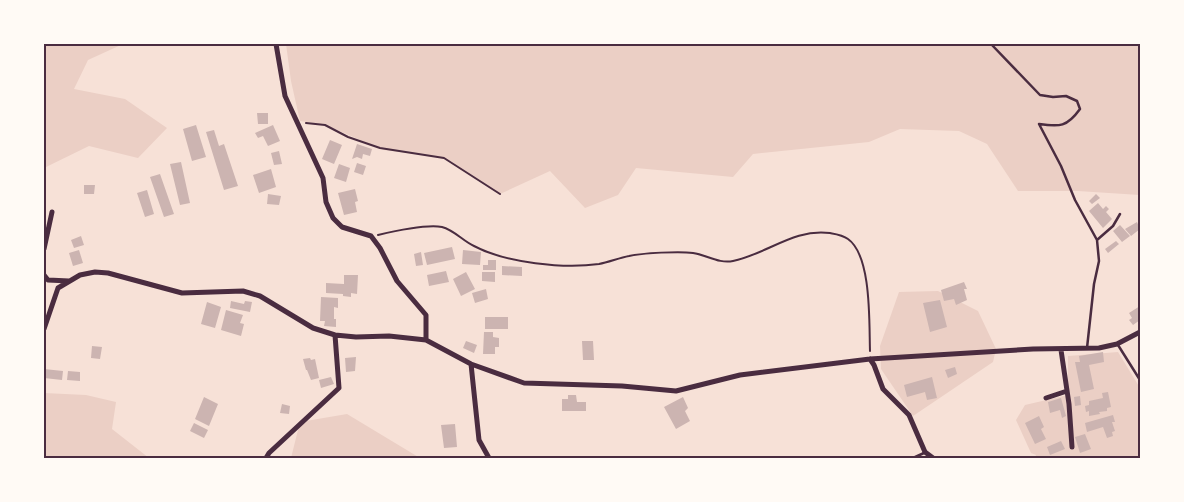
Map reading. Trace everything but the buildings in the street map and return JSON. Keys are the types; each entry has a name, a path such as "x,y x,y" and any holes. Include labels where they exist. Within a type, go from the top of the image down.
{"street":[{"path":"276,44 286,96 296,122 323,178 326,202 333,218 342,227 371,236 380,248 397,281 426,315 426,340"},
{"path":"44,249 52,212"},
{"path":"44,329 52,300 58,288 80,275 95,272 108,273 182,292 243,291 260,296 313,328 335,335 356,337 389,336 426,340 471,364 524,383 622,386 676,391 740,375 870,359 1033,349 1099,348 1117,344 1140,332"},
{"path":"44,275 48,280 69,281"},
{"path":"266,458 269,453 339,388 335,335"},
{"path":"1061,350 1072,446"},
{"path":"870,359 883,389 909,415 924,454 933,458"},
{"path":"471,364 479,440 489,458"},
{"path":"1046,398 1067,391"}],"lane":[{"path":"991,44 996,47 1040,95 1066,96 1077,101 1080,109 1073,119 1058,127 1039,124 1061,166 1075,200 1097,240 1099,261 1094,284 1087,348"},
{"path":"1097,240 1113,226 1120,214"},
{"path":"1117,344 1140,380"},
{"path":"913,458 924,454"}],"path":[{"path":"296,122 325,125 380,148 444,158 500,194"},
{"path":"371,236 432,226 442,227 452,231 475,247 502,257 532,264 578,266 601,264 631,256 654,254 693,253 720,261 733,261 800,235 838,234 848,239 858,250 869,298 870,359"}],"shaded area":[{"path":"44,44 123,44 88,60 74,89 125,99 167,128 138,158 89,146 44,168"},
{"path":"286,44 1140,44 1140,195 1078,191 1018,191 987,144 959,131 900,129 869,142 753,154 733,177 636,168 618,195 585,208 550,171 500,194 449,160 384,150 325,125 300,121 291,81"},
{"path":"938,291 978,311 996,349 993,362 913,416 881,369 880,346 899,292"},
{"path":"1118,352 1140,388 1140,458 1035,458 1036,455 1031,453 1016,420 1025,405 1068,395 1068,356"},
{"path":"44,393 86,395 116,402 112,429 149,458 44,458"},
{"path":"347,414 420,458 291,458 300,422"}]}
